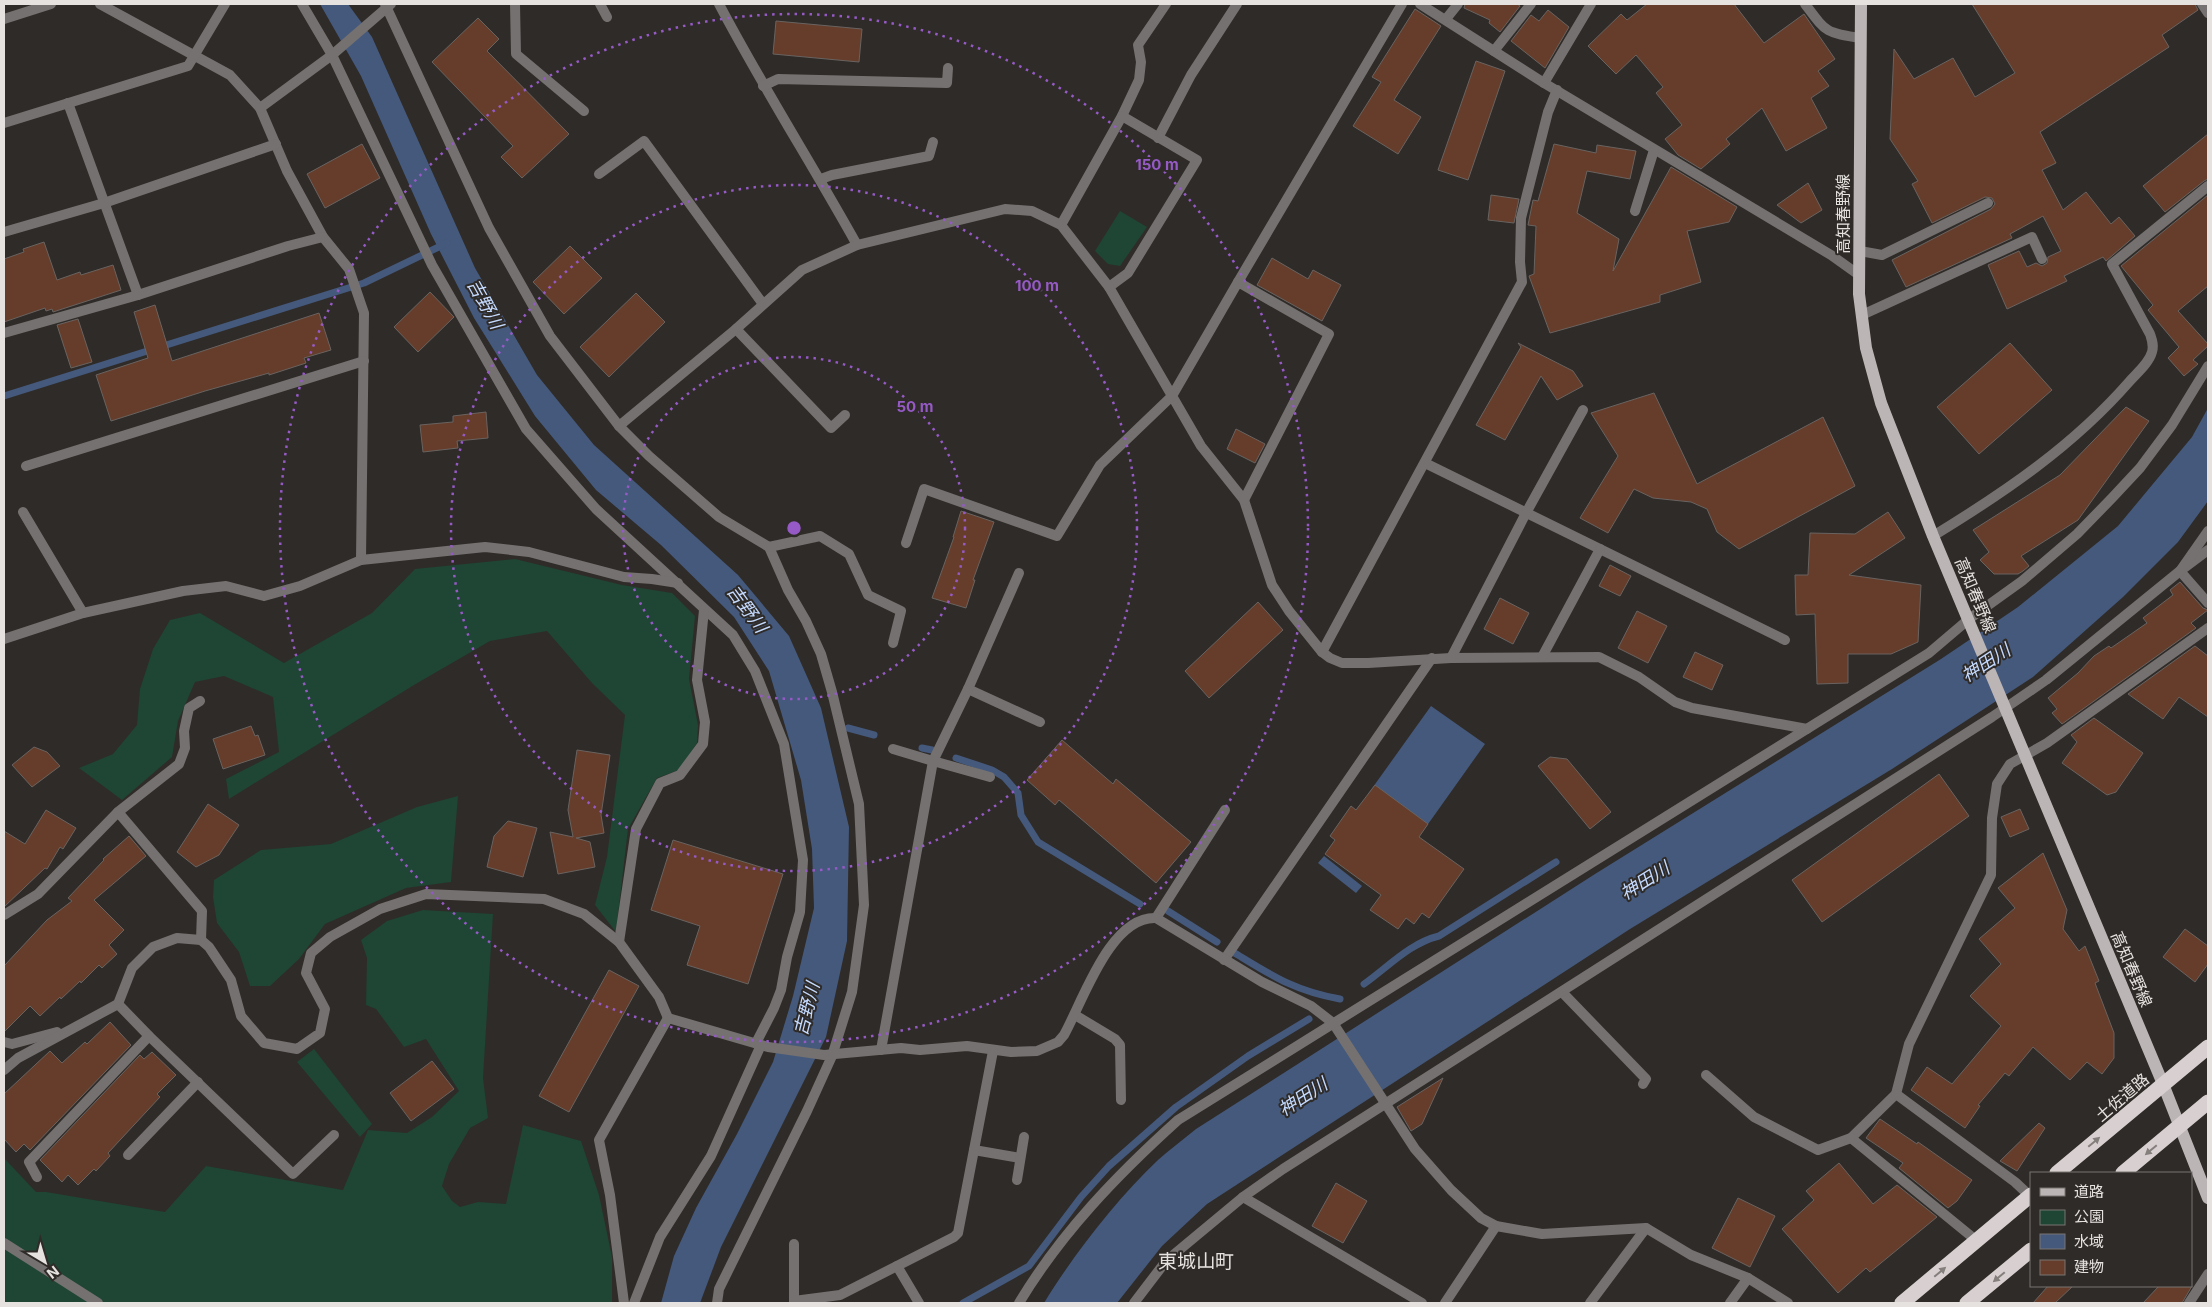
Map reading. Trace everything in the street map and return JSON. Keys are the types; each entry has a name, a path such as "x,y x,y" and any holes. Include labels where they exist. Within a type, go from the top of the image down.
{"highway":[{"name":"土佐道路","path":"2058,1172 2208,1047"},
{"path":"2124,1172 2208,1102"},
{"path":"1902,1303 2030,1196"},
{"path":"1967,1303 2030,1251"}],"main road":[{"name":"高知春野線","path":"1861,4 1859,275 1866,348 1881,403 1933,536 2006,706 2163,1084 2208,1198"}],"street":[{"path":"4,19 51,4"},
{"path":"100,4 112,6 230,75 260,108 287,171 323,237 349,269 364,313 361,560"},
{"path":"4,123 188,66 225,4"},
{"path":"302,4 332,55 432,265 526,429 596,509 733,635 755,671 784,744 803,860 800,912 787,957 781,990 762,1045 711,1156 660,1236 634,1303"},
{"path":"515,4 516,54 584,111"},
{"path":"600,4 607,18"},
{"path":"719,4 763,86 821,179 857,245"},
{"path":"1061,225 1122,116 1139,80 1141,62 1138,44 1166,4"},
{"path":"1158,138 1191,76 1226,18 1237,4"},
{"path":"906,543 924,489 1058,536 1100,465 1172,396 1402,4"},
{"path":"1420,4 1654,150 1832,254 1859,275"},
{"path":"1446,19 1458,4"},
{"path":"1494,51 1531,4"},
{"path":"1544,83 1591,4"},
{"path":"1805,4 1824,29 1838,35 1861,38"},
{"path":"2202,4 2208,13"},
{"path":"260,108 332,55 388,5 489,228 550,336 619,426 650,456 719,517 769,547 788,590 806,621 821,654 859,804 864,905 852,992 807,1112 720,1289 717,1303"},
{"path":"763,86 778,79 947,83 948,68"},
{"path":"1322,652 1522,282 1520,262 1521,218 1548,112 1557,90"},
{"path":"68,103 138,295"},
{"path":"1109,287 1128,273 1198,160 1122,116"},
{"path":"599,174 644,141 763,304"},
{"path":"821,179 832,175 929,156 932,142"},
{"path":"4,232 104,203 276,144"},
{"path":"1634,212 1654,150"},
{"path":"1933,536 1986,504 2052,456 2110,404 2149,360 2153,342 2150,334 2112,264 2208,186"},
{"path":"1860,251 1882,255 1988,203"},
{"path":"619,426 736,329 802,270 857,245 1005,209 1032,211 1061,225 1109,287 1201,446 1244,500 1272,585 1288,611 1322,652 1330,658 1342,663 1432,658 1599,657 1639,677 1675,702 1692,708 1807,729"},
{"path":"4,332 138,295 288,246 323,237"},
{"path":"1862,314 2032,237 2042,259"},
{"path":"1238,282 1329,334 1244,500"},
{"path":"736,329 831,428 845,415"},
{"path":"26,466 364,361"},
{"path":"1019,1303 1064,1238 1091,1204 1136,1158 1178,1120 1336,1027 1402,982 1929,653 1971,623 2076,534 2140,468 2172,425 2208,366"},
{"path":"1451,658 1526,513 1583,410"},
{"path":"1425,462 1785,640"},
{"path":"23,512 83,613"},
{"path":"2180,571 2208,532"},
{"path":"769,547 820,536 849,554 868,595 901,611 893,643"},
{"path":"4,639 83,613 183,590 226,586 264,596 300,586 361,560 485,546 529,552 624,578 652,578 678,583"},
{"path":"1542,657 1600,549"},
{"path":"1134,1303 1166,1261 1244,1196 1383,1100 1562,992 1975,728 2046,680 2208,550"},
{"path":"2180,571 2208,603"},
{"path":"881,1050 933,761 968,689 1019,574"},
{"path":"619,942 636,829 660,783 680,775 703,744 705,722 697,680 704,610"},
{"path":"1706,1075 1754,1117 1818,1150 1851,1138 1896,1094 1908,1044 1991,875 1992,818 1997,784 2010,764 2047,743 2208,628"},
{"path":"1224,960 1432,658"},
{"path":"968,689 1040,722"},
{"path":"4,915 38,894 118,812 179,764 185,748 184,732 189,708 200,700"},
{"path":"893,749 990,778"},
{"path":"1156,918 1225,810"},
{"path":"118,812 154,852 202,911 201,940"},
{"path":"4,1070 18,1058 118,1004 132,968 153,947 176,938 201,940 210,947 231,980 241,1016 264,1043 297,1049 320,1033 325,1009 306,973 311,953 330,936 380,908 426,894 544,899 584,914 619,942 659,997 668,1018"},
{"path":"668,1018 762,1045 828,1056 901,1048 920,1050 967,1046 1011,1052 1044,1049 1058,1042 1076,1015 1113,943 1121,934 1146,917 1156,918 1269,986 1310,1006 1336,1027 1415,1149 1451,1190 1481,1218 1496,1226 1542,1234 1646,1228 1691,1255 1748,1278 1788,1303"},
{"path":"1562,992 1646,1079 1643,1084"},
{"path":"118,1004 293,1174 334,1135"},
{"path":"1076,1015 1115,1039 1120,1045 1121,1100"},
{"path":"624,1303 610,1195 599,1140 668,1018"},
{"path":"4,1042 12,1044 73,1028"},
{"path":"36,1177 29,1162 149,1036"},
{"path":"794,1244 794,1302 840,1295 954,1237 958,1233 993,1051"},
{"path":"128,1155 198,1082"},
{"path":"1896,1094 2015,1182 2030,1196"},
{"path":"1017,1180 1024,1137"},
{"path":"1851,1138 1977,1241"},
{"path":"974,1150 1020,1158"},
{"path":"1244,1196 1422,1303"},
{"path":"1445,1303 1496,1226"},
{"path":"1590,1303 1646,1228"},
{"path":"4,1243 98,1303"},
{"path":"897,1266 919,1303"},
{"path":"2189,1303 2208,1274"},
{"path":"1730,1303 1748,1278"}],"green space":[{"path":"1120,211 1147,227 1120,266 1108,264 1095,251"},
{"path":"515,559 622,585 672,593 695,616 689,679 698,725 697,743 679,770 657,778 628,829 616,932 595,905 607,857 625,715 592,683 547,631 490,641 414,685 229,799 226,779 279,752 273,697 224,676 195,682 178,721 172,757 122,800 79,768 113,754 137,725 140,689 153,649 170,620 200,613 284,663 372,613 415,569"},
{"path":"458,796 451,882 406,888 325,924 299,959 270,986 250,986 239,952 217,923 213,897 214,880 261,850 331,844 417,807"},
{"path":"423,910 493,914 483,1078 488,1118 470,1128 449,1164 442,1186 452,1201 460,1207 478,1202 506,1204 523,1125 581,1141 599,1195 612,1257 612,1303 4,1303 4,1158 36,1192 46,1192 165,1212 206,1166 343,1190 368,1130 407,1133 432,1117 459,1091 426,1039 404,1047 376,1009 366,1005 367,958 361,940 387,921"},
{"path":"314,1049 372,1124 360,1137 297,1062"}],"water":[{"name":"吉野川","path":"320,4 348,4 372,37 475,268 537,375 594,445 738,575 789,636 821,708 849,827 847,941 826,1037 721,1247 700,1303 661,1303 674,1256 696,1208 737,1134 773,1062 793,996 814,908 812,849 801,780 769,671 734,617 661,545 596,490 535,416 474,318 431,234 361,76"},
{"name":"神田川","path":"2208,408 2208,501 2178,542 2123,597 2033,677 1892,769 1630,929 1207,1204 1162,1246 1117,1303 1044,1303 1082,1247 1111,1210 1158,1160 1196,1129 1595,874 1941,659 2018,607 2118,526 2192,437"},
{"path":"1431,706 1485,744 1421,834 1368,794"},
{"path":"1324,856 1362,886 1356,893 1318,863"}],"building":[{"path":"1465,4 1517,4 1520,6 1500,32 1489,23 1490,20 1464,8"},
{"path":"1647,4 1734,4 1764,43 1804,14 1835,59 1818,71 1829,86 1811,98 1827,128 1786,151 1762,108 1726,139 1730,144 1701,169 1678,155 1665,139 1682,125 1656,93 1663,87 1636,55 1616,74 1588,46 1621,14 1627,20"},
{"path":"1972,4 2195,4 2198,10 2162,35 2169,47 2040,132 2056,163 2042,170 2063,210 2086,192 2111,224 2119,217 2135,236 2106,261 2103,257 2064,276 2067,281 2007,309 1988,265 2019,251 2027,267 2036,263 2042,266 2047,263 2048,257 2061,251 2043,216 2010,234 2012,238 1906,287 1892,260 1991,209 1995,204 1992,198 1985,197 1932,223 1912,184 1918,181 1890,139 1894,49 1914,79 1953,58 1975,97 2015,73"},
{"path":"1415,9 1441,26 1394,100 1421,117 1398,154 1353,126 1381,82 1372,77"},
{"path":"1548,10 1569,27 1545,68 1511,41 1531,15 1539,21"},
{"path":"478,18 499,39 487,51 569,134 522,178 501,157 513,146 432,62"},
{"path":"776,21 862,29 859,62 773,54"},
{"path":"1476,61 1505,71 1468,180 1438,170"},
{"path":"2208,134 2208,179 2165,212 2143,186"},
{"path":"362,144 380,178 325,208 307,174"},
{"path":"1554,144 1596,153 1597,145 1636,151 1630,179 1587,171 1577,213 1619,239 1613,271 1671,167 1737,207 1729,222 1687,231 1701,282 1660,295 1660,302 1550,333 1529,276 1534,274 1536,226 1528,225 1533,200 1538,201"},
{"path":"1808,183 1822,210 1801,223 1777,205"},
{"path":"1491,195 1519,199 1514,223 1488,220"},
{"path":"2208,195 2208,286 2178,311 2208,346 2193,360 2198,364 2184,376 2168,358 2179,347 2148,310 2153,305 2121,266"},
{"path":"44,242 57,280 80,272 81,275 113,265 121,290 53,312 52,309 46,311 45,308 4,322 4,259 24,252 23,249"},
{"path":"570,246 602,278 564,314 533,282"},
{"path":"1272,258 1308,279 1313,270 1341,285 1322,321 1257,285"},
{"path":"430,292 454,317 418,352 394,327"},
{"path":"636,293 665,322 609,377 580,347"},
{"path":"155,305 172,361 319,313 331,350 304,358 306,363 269,375 269,373 205,391 111,421 96,375 148,358 134,312"},
{"path":"78,319 92,362 71,368 57,325"},
{"path":"1518,343 1573,371 1583,386 1557,400 1541,376 1505,440 1476,425 1521,347"},
{"path":"2010,343 2052,390 1979,454 1937,407"},
{"path":"1654,393 1697,484 1823,417 1855,486 1739,549 1717,532 1707,509 1691,502 1653,498 1634,489 1608,533 1580,518 1618,456 1591,413"},
{"path":"2126,407 2149,421 2078,520 2021,556 2029,566 2023,571 2018,574 1994,574 1980,560 1989,552 1973,530 2060,475"},
{"path":"486,412 488,438 457,441 458,448 423,452 420,425 453,422 453,416"},
{"path":"1236,429 1265,444 1255,463 1227,449"},
{"path":"961,511 994,522 973,580 975,580 966,608 932,598 954,537"},
{"path":"1888,512 1905,538 1849,575 1921,585 1918,642 1891,654 1848,654 1848,683 1817,684 1815,614 1796,615 1795,575 1808,575 1810,533 1855,534"},
{"path":"1610,565 1631,576 1620,596 1599,586"},
{"path":"2180,582 2203,608 2208,610 2191,623 2196,628 2062,724 2052,713 2057,709 2048,698 2078,673 2094,656 2109,646 2111,648 2147,623 2143,618 2173,595 2170,590"},
{"path":"1500,598 1529,613 1513,644 1484,629"},
{"path":"1258,602 1283,630 1209,698 1185,671"},
{"path":"1637,611 1667,626 1648,663 1618,648"},
{"path":"2195,646 2208,656 2208,717 2179,697 2163,719 2128,694"},
{"path":"1695,652 1723,665 1712,690 1683,677"},
{"path":"2094,718 2143,753 2116,792 2107,795 2062,763 2077,742 2071,735"},
{"path":"251,726 255,736 258,735 265,755 223,769 213,739"},
{"path":"1062,740 1113,784 1116,779 1191,842 1156,883 1059,800 1055,805 1027,780"},
{"path":"34,747 47,752 60,766 32,787 12,765"},
{"path":"577,750 610,755 601,815 604,833 576,838 590,842 595,867 558,874 550,832 573,837 568,810"},
{"path":"1550,757 1567,759 1611,812 1590,829 1538,766"},
{"path":"1939,774 1969,816 1822,922 1792,880"},
{"path":"1375,785 1428,824 1419,837 1464,869 1429,918 1422,913 1414,924 1406,918 1398,929 1370,910 1381,895 1325,854 1335,840 1330,836 1351,806 1356,810"},
{"path":"208,804 239,825 219,855 196,867 177,852"},
{"path":"2020,809 2029,829 2010,837 2001,817"},
{"path":"46,810 76,828 63,849 60,847 47,869 45,868 4,907 4,831 25,844"},
{"path":"508,821 537,828 523,877 487,867 494,836"},
{"path":"129,836 146,856 94,900 124,930 109,945 117,954 102,968 99,965 81,983 80,981 61,999 60,997 40,1016 30,1006 4,1032 4,966 47,920 72,901 68,898 103,859"},
{"path":"673,840 783,874 748,984 687,965 700,926 651,910"},
{"path":"2043,853 2067,910 2063,929 2079,951 2085,946 2099,981 2095,983 2114,1033 2114,1058 2102,1074 2087,1062 2070,1080 2033,1047 2009,1076 2005,1073 1978,1105 1980,1106 1965,1128 1911,1090 1927,1067 1952,1084 2001,1026 1970,996 2001,964 1979,939 2015,908 1998,888"},
{"path":"2185,929 2208,946 2208,964 2195,982 2163,957"},
{"path":"609,970 639,986 569,1112 539,1096"},
{"path":"110,1022 131,1045 30,1150 24,1144 16,1152 4,1139 4,1094 50,1051 62,1063 85,1042 87,1044"},
{"path":"152,1052 176,1075 157,1094 160,1097 108,1153 110,1156 96,1171 94,1169 78,1185 68,1175 62,1182 40,1160 140,1055 144,1059"},
{"path":"432,1061 454,1089 411,1121 390,1093"},
{"path":"1443,1078 1422,1124 1411,1131 1397,1107"},
{"path":"1880,1119 1917,1144 1918,1142 1972,1180 1957,1201 1948,1208 1899,1168 1903,1163 1866,1138"},
{"path":"2039,1123 2045,1128 2017,1171 2000,1161"},
{"path":"1839,1163 1873,1204 1897,1185 1937,1217 1870,1272 1866,1268 1838,1293 1782,1229 1814,1200 1806,1191"},
{"path":"1336,1183 1367,1201 1343,1243 1312,1226"},
{"path":"1738,1198 1775,1216 1750,1267 1712,1248"},
{"path":"2047,1287 2072,1287 2055,1303 2033,1303"},
{"path":"2158,1287 2191,1287 2182,1303 2143,1303"}],"waterway":[{"path":"4,396 364,283 447,243"},
{"path":"848,728 874,735"},
{"path":"922,748 932,750"},
{"path":"956,758 992,770 1004,777 1018,793 1021,815 1038,842 1140,904"},
{"path":"1364,984 1418,944 1439,936 1556,862"},
{"path":"1168,911 1217,942"},
{"path":"1233,952 1271,975 1296,987 1340,999"},
{"path":"963,1303 1029,1266 1081,1197 1109,1166 1176,1107 1248,1056 1309,1019"}],"district":[{"name":"東城山町","path":"1196,1261"}]}
